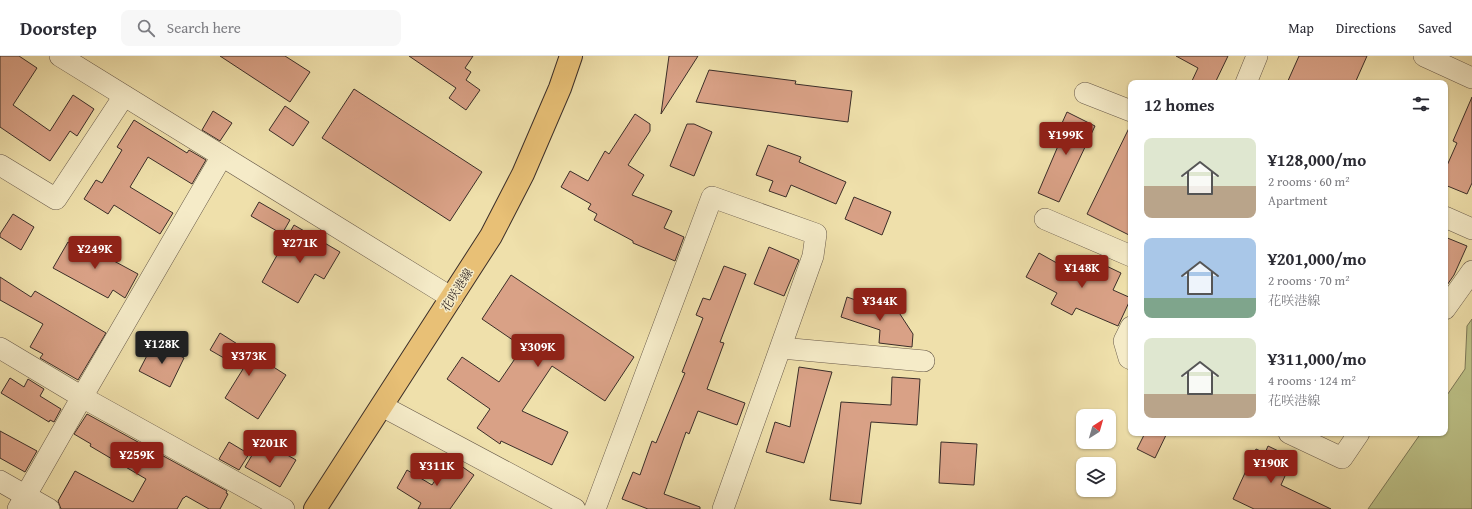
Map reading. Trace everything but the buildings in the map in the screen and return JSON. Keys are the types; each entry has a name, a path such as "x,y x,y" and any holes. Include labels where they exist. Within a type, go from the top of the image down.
{"main road":[{"name":"花咲港線","path":"315,509 491,236 523,174 560,88 571,56"}],"street":[{"path":"60,56 452,298"},
{"path":"1247,80 1257,56"},
{"path":"1424,56 1472,78"},
{"path":"1085,93 1128,110"},
{"path":"0,165 56,199 124,96"},
{"path":"22,502 222,156"},
{"path":"595,509 712,196 816,234 814,256 723,509"},
{"path":"1448,218 1472,229"},
{"path":"1045,219 1128,255"},
{"path":"1448,305 1472,271"},
{"path":"1128,333 1124,341 1128,355"},
{"path":"0,348 82,397 284,509"},
{"path":"781,348 924,361"},
{"path":"382,406 575,509"},
{"path":"1295,436 1342,458 1357,436"},
{"path":"0,481 22,502 49,509"}],"green space":[{"path":"1472,319 1472,509 1368,509 1419,436 1448,436 1448,394 1465,369 1467,326"}]}
